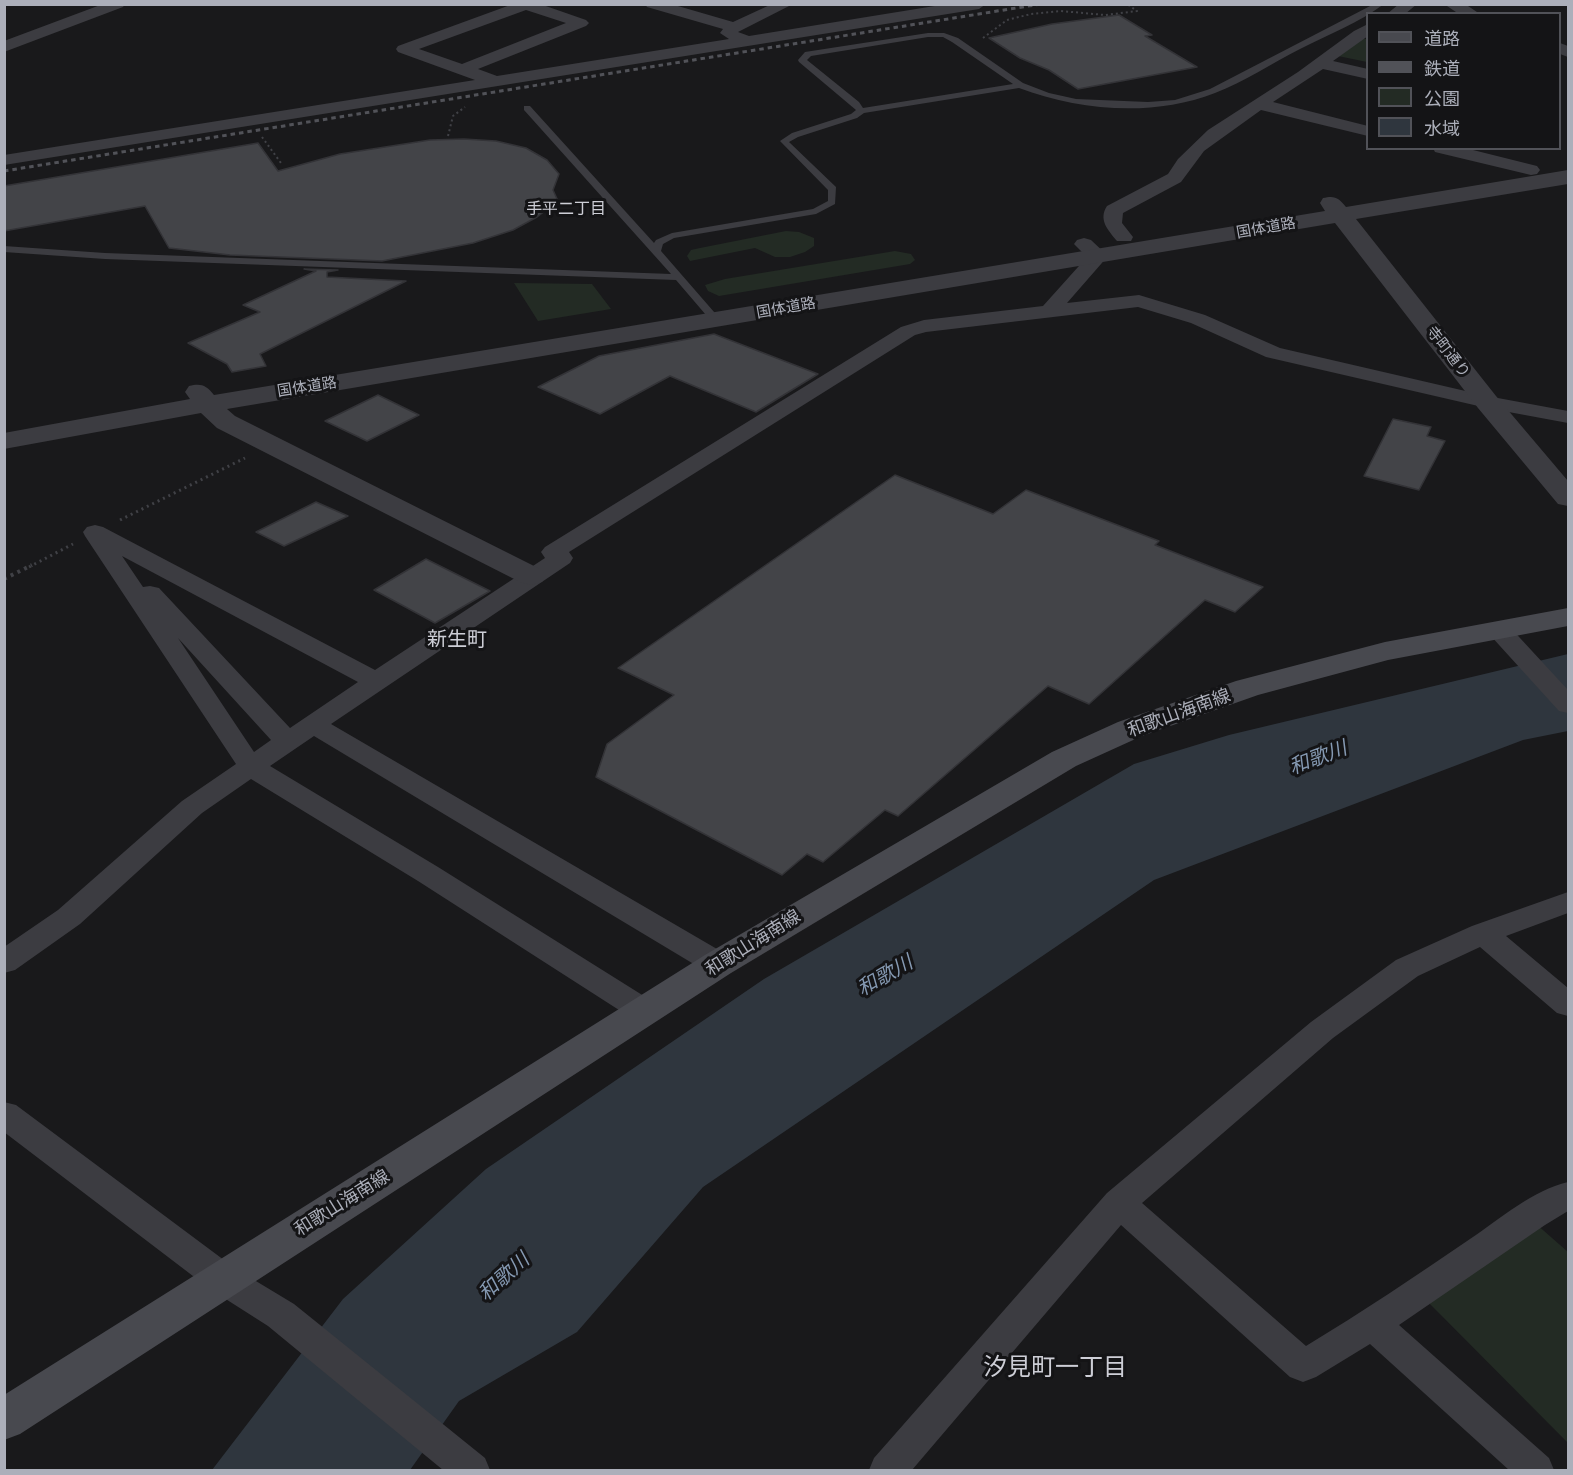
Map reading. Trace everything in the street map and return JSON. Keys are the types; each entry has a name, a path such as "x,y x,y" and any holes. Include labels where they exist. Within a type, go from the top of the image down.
{"main road":[{"name":"和歌山海南線","path":"4,1420 718,964 1064,759 1131,729 1259,685 1385,651 1507,637 1569,617"}],"street":[{"path":"4,47 118,4"},
{"path":"652,4 734,27"},
{"path":"935,4 951,9"},
{"path":"4,159 979,4"},
{"path":"1397,12 1410,4"},
{"path":"1451,4 1469,12"},
{"path":"1469,4 1487,12"},
{"path":"462,70 581,22 526,5 404,49 462,70 496,81"},
{"path":"747,41 728,33 734,27 779,5"},
{"path":"753,18 801,33"},
{"path":"1124,237 1113,224 1114,210 1175,178 1200,145 1366,30"},
{"path":"1320,63 1366,74"},
{"path":"1259,104 1366,130"},
{"path":"1449,150 1531,171"},
{"name":"国体道路","path":"4,424 202,397 1091,250 1335,209 1569,164"},
{"name":"国体道路","path":"1091,250 1124,237 1569,177"},
{"name":"寺町通り","path":"1335,209 1488,402 1569,498"},
{"path":"1049,311 1091,250"},
{"path":"4,962 69,917 192,807 531,576 561,558 553,552 563,545 908,331 924,326 1139,302 1198,319 1273,352 1488,402 1569,417"},
{"path":"202,397 226,422 531,576"},
{"name":"国体道路","path":"4,441 202,397"},
{"path":"95,532 376,681"},
{"path":"95,532 288,742"},
{"path":"95,532 250,767 428,874 644,1011"},
{"path":"1507,637 1569,705"},
{"path":"314,724 718,964"},
{"path":"888,1470 1119,1203 1322,1030 1407,968 1483,933 1569,902"},
{"path":"1483,933 1569,1005"},
{"path":"4,1114 223,1279 281,1315 460,1461"},
{"path":"1119,1203 1303,1366 1373,1324 1533,1215 1569,1195"},
{"path":"1373,1324 1535,1470"}],"lane":[{"path":"861,111 856,104 802,60 808,54 928,35 944,35 1020,84 1046,95 1076,102 1110,105 1176,102 1213,91 1381,4"},
{"path":"656,251 659,242 672,236 816,211 832,202 833,189 784,141 795,135 854,116 861,111 1020,84"},
{"path":"526,108 710,313"},
{"path":"4,249 105,256 678,277"}],"path":[{"path":"4,579 271,444"}],"green space":[{"path":"1359,39 1366,39 1366,62 1338,56"},
{"path":"786,231 799,232 814,238 814,246 790,257 775,257 755,248 690,261 687,256 691,250"},
{"path":"895,251 911,254 915,260 910,264 719,296 708,291 705,285 725,279"},
{"path":"514,283 592,284 611,309 538,321"},
{"path":"1535,1223 1568,1252 1568,1443 1426,1300"}],"water":[{"name":"和歌川","path":"1568,654 1568,731 1523,740 1154,880 703,1187 577,1332 459,1401 410,1470 212,1470 343,1299 486,1169 764,979 1134,764 1229,735"}],"building":[{"path":"1119,15 1152,35 1145,36 1197,67 1078,89 1049,70 1020,58 989,38 1052,24"},
{"path":"430,140 496,141 526,148 547,160 559,174 553,190 558,201 537,217 513,230 473,243 382,261 230,255 169,248 145,206 4,231 4,186 258,143 278,171 340,154"},
{"path":"304,269 338,270 327,272 327,277 406,281 260,354 266,366 232,372 227,364 188,343 260,312 243,305 316,271"},
{"path":"714,334 818,374 756,412 670,376 600,414 538,387 599,356"},
{"path":"378,395 419,415 367,441 325,421"},
{"path":"1393,419 1431,427 1427,436 1445,441 1419,490 1364,476"},
{"path":"895,475 993,514 1026,490 1159,541 1155,545 1263,587 1235,612 1205,600 1089,704 1048,686 898,816 885,810 823,862 807,854 782,875 596,777 607,744 674,695 618,668"},
{"path":"316,502 348,516 284,546 256,532"},
{"path":"426,559 490,591 435,623 374,590"}],"railway":[{"path":"4,171 1041,4"}],"district":[{"name":"手平二丁目","path":"566,209"},
{"name":"新生町","path":"457,640"},
{"name":"汐見町一丁目","path":"1055,1368"}]}
